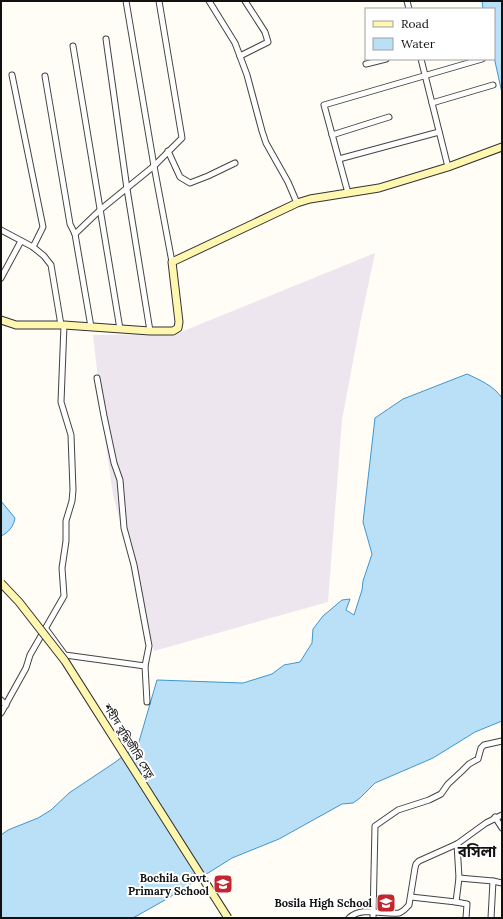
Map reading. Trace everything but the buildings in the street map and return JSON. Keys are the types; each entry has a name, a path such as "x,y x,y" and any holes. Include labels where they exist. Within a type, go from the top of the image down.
{"street":[{"path":"1,320 16,325 63,325 150,331 173,331 178,328 179,322 172,262 126,1"},
{"path":"75,234 100,210 154,166 182,138 159,1"},
{"path":"209,1 235,43 247,75 266,143 288,182 296,203"},
{"path":"240,56 268,42 265,32 245,1"},
{"path":"106,39 126,189 150,331"},
{"path":"72,46 120,329"},
{"path":"366,64 382,60"},
{"path":"421,60 448,166"},
{"path":"348,193 324,105 425,77 479,60"},
{"path":"12,75 43,227 33,247"},
{"path":"45,76 70,224 75,234 91,327"},
{"path":"432,103 493,85"},
{"path":"332,135 389,117"},
{"path":"339,159 439,132"},
{"path":"172,262 296,203 310,199 379,188 502,147"},
{"path":"168,151 180,177 190,183 235,163"},
{"path":"1,230 33,247 44,256 51,265 63,325 61,402 71,435 73,490 66,521 66,541 62,568 64,596 30,655 26,668 1,713"},
{"path":"1,278 21,241"},
{"path":"97,378 114,463 120,480 124,528 134,565 149,646 145,666 147,702"},
{"name":"শহীদ বুদ্ধিজীবি সেতু","path":"1,583 19,602 65,661 228,918"},
{"path":"46,629 65,655 145,666"},
{"path":"1,700 6,705"},
{"path":"373,918 375,826 398,810 429,800 441,794 448,784 469,764 478,759 481,748 484,745 502,741"},
{"path":"349,918 358,913 373,912 400,915 409,905 416,864 419,861 457,844 495,818 502,815"},
{"path":"495,818 502,828"},
{"path":"456,902 459,878 457,844"},
{"path":"459,878 502,883"},
{"path":"492,918 493,881"},
{"path":"411,897 467,904 466,918"}],"shaded area":[{"path":"375,253 342,420 328,602 154,651 113,495 93,335 176,334"}],"water":[{"path":"482,1 502,1 502,93 495,60 495,8 483,8"},
{"path":"467,374 491,387 502,398 502,721 475,732 433,758 375,783 353,803 342,804 279,839 232,858 133,918 1,918 1,835 8,830 38,818 51,810 69,793 138,745 157,680 243,683 272,674 284,665 300,662 312,643 313,629 323,616 342,600 350,599 346,610 354,615 372,554 363,522 375,418 403,399"},
{"path":"1,501 15,518 10,529 1,536"}],"place":[{"name":"Bochila Govt. Primary School","path":"223,884"},
{"name":"Bosila High School","path":"386,903"}],"district":[{"name":"বসিলা","path":"477,852"}]}
